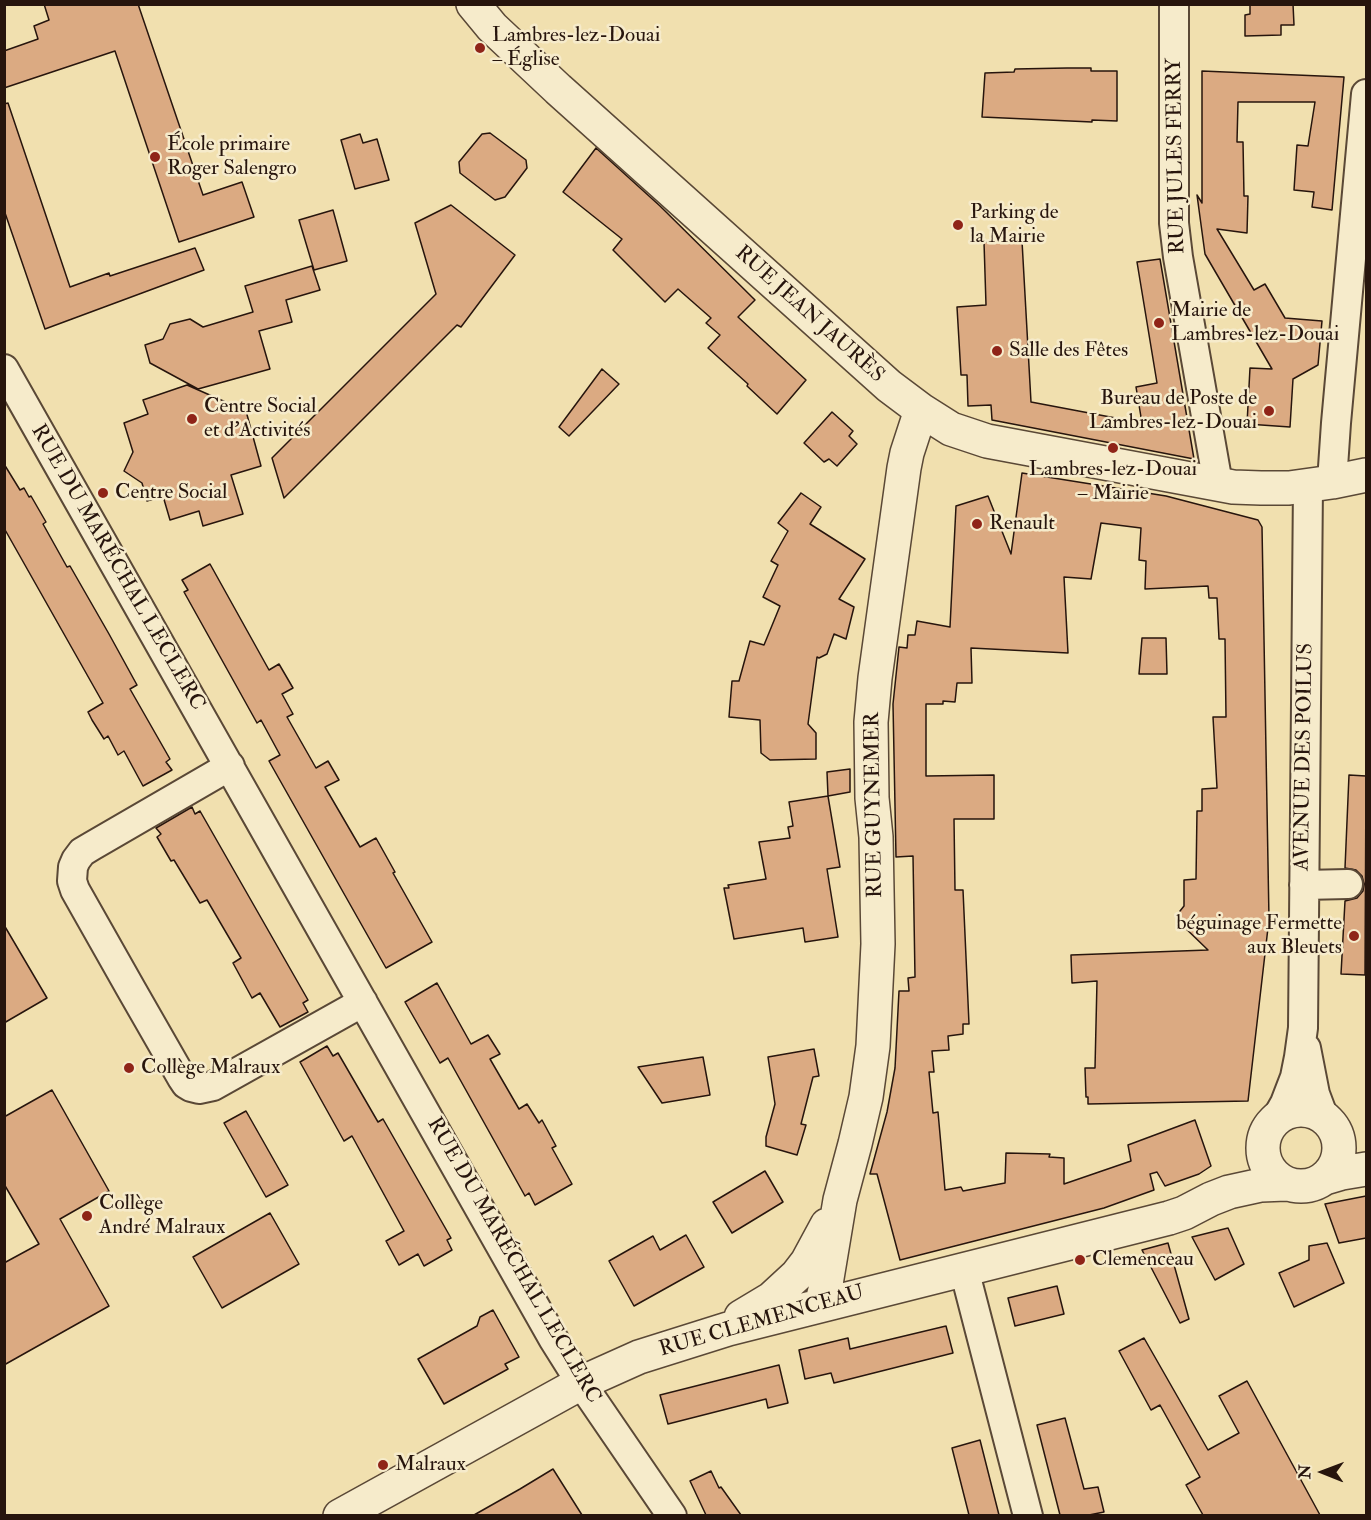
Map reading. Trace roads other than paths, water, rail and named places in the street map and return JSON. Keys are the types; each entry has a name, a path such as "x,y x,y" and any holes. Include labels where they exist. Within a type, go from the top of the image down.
{"street":[{"name":"RUE JULES FERRY","path":"1174,4 1174,223 1218,484"},
{"name":"RUE JEAN JAURÈS","path":"473,5 510,44 608,135 880,378 921,410 951,429 987,441 1218,484 1261,488 1320,484 1366,475"},
{"name":"AVENUE DES POILUS","path":"1270,1127 1285,1103 1295,1077 1303,1028 1304,885 1320,484 1336,423 1366,94"},
{"name":"RUE DU MARÉCHAL LECLERC","path":"4,369 550,1334 672,1515"},
{"name":"RUE GUYNEMER","path":"807,1262 805,1290 817,1306 825,1290 840,1200 860,1128 875,1022 878,932 876,837 870,755 874,678 904,468 921,410"},
{"path":"230,766 82,852 76,860 72,874 75,890 108,949 182,1078 186,1084 199,1089 213,1086 363,1002"},
{"path":"1304,885 1348,884"},
{"name":"AVENUE DES POILUS","path":"1303,1028 1311,1077 1319,1106 1329,1124"},
{"path":"1366,1149 1346,1139 1310,1111 1300,1110 1290,1112 1270,1127 1262,1151 1267,1167 1273,1175 1286,1184 1296,1186 1306,1186 1325,1178 1366,1168"},
{"path":"1325,1178 1332,1170 1338,1156 1339,1145 1329,1124"},
{"name":"RUE CLEMENCEAU","path":"1211,1199 1242,1166 1270,1127"},
{"name":"RUE CLEMENCEAU","path":"340,1515 581,1383 628,1361 710,1334 1168,1218 1184,1213 1211,1199 1248,1188 1286,1184"},
{"name":"RUE GUYNEMER","path":"710,1334 771,1299 797,1275 807,1262 840,1200"},
{"path":"834,1232 839,1252 850,1270 864,1282 882,1289"},
{"path":"964,1269 1028,1515"}],"place":[{"name":"Lambres-lez-Douai – Église","path":"480,48"},
{"name":"École primaire Roger Salengro","path":"155,157"},
{"name":"Parking de la Mairie","path":"958,225"},
{"name":"Mairie de Lambres-lez-Douai","path":"1159,323"},
{"name":"Salle des Fêtes","path":"997,351"},
{"name":"Bureau de Poste de Lambres-lez-Douai","path":"1269,411"},
{"name":"Centre Social et d'Activités","path":"192,419"},
{"name":"Lambres-lez-Douai – Mairie","path":"1113,448"},
{"name":"Centre Social","path":"103,493"},
{"name":"Renault","path":"977,524"},
{"name":"béguinage Fermette aux Bleuets","path":"1354,936"},
{"name":"Collège Malraux","path":"129,1068"},
{"name":"Collège André Malraux","path":"87,1216"},
{"name":"Clemenceau","path":"1080,1260"},
{"name":"Malraux","path":"383,1465"}]}
